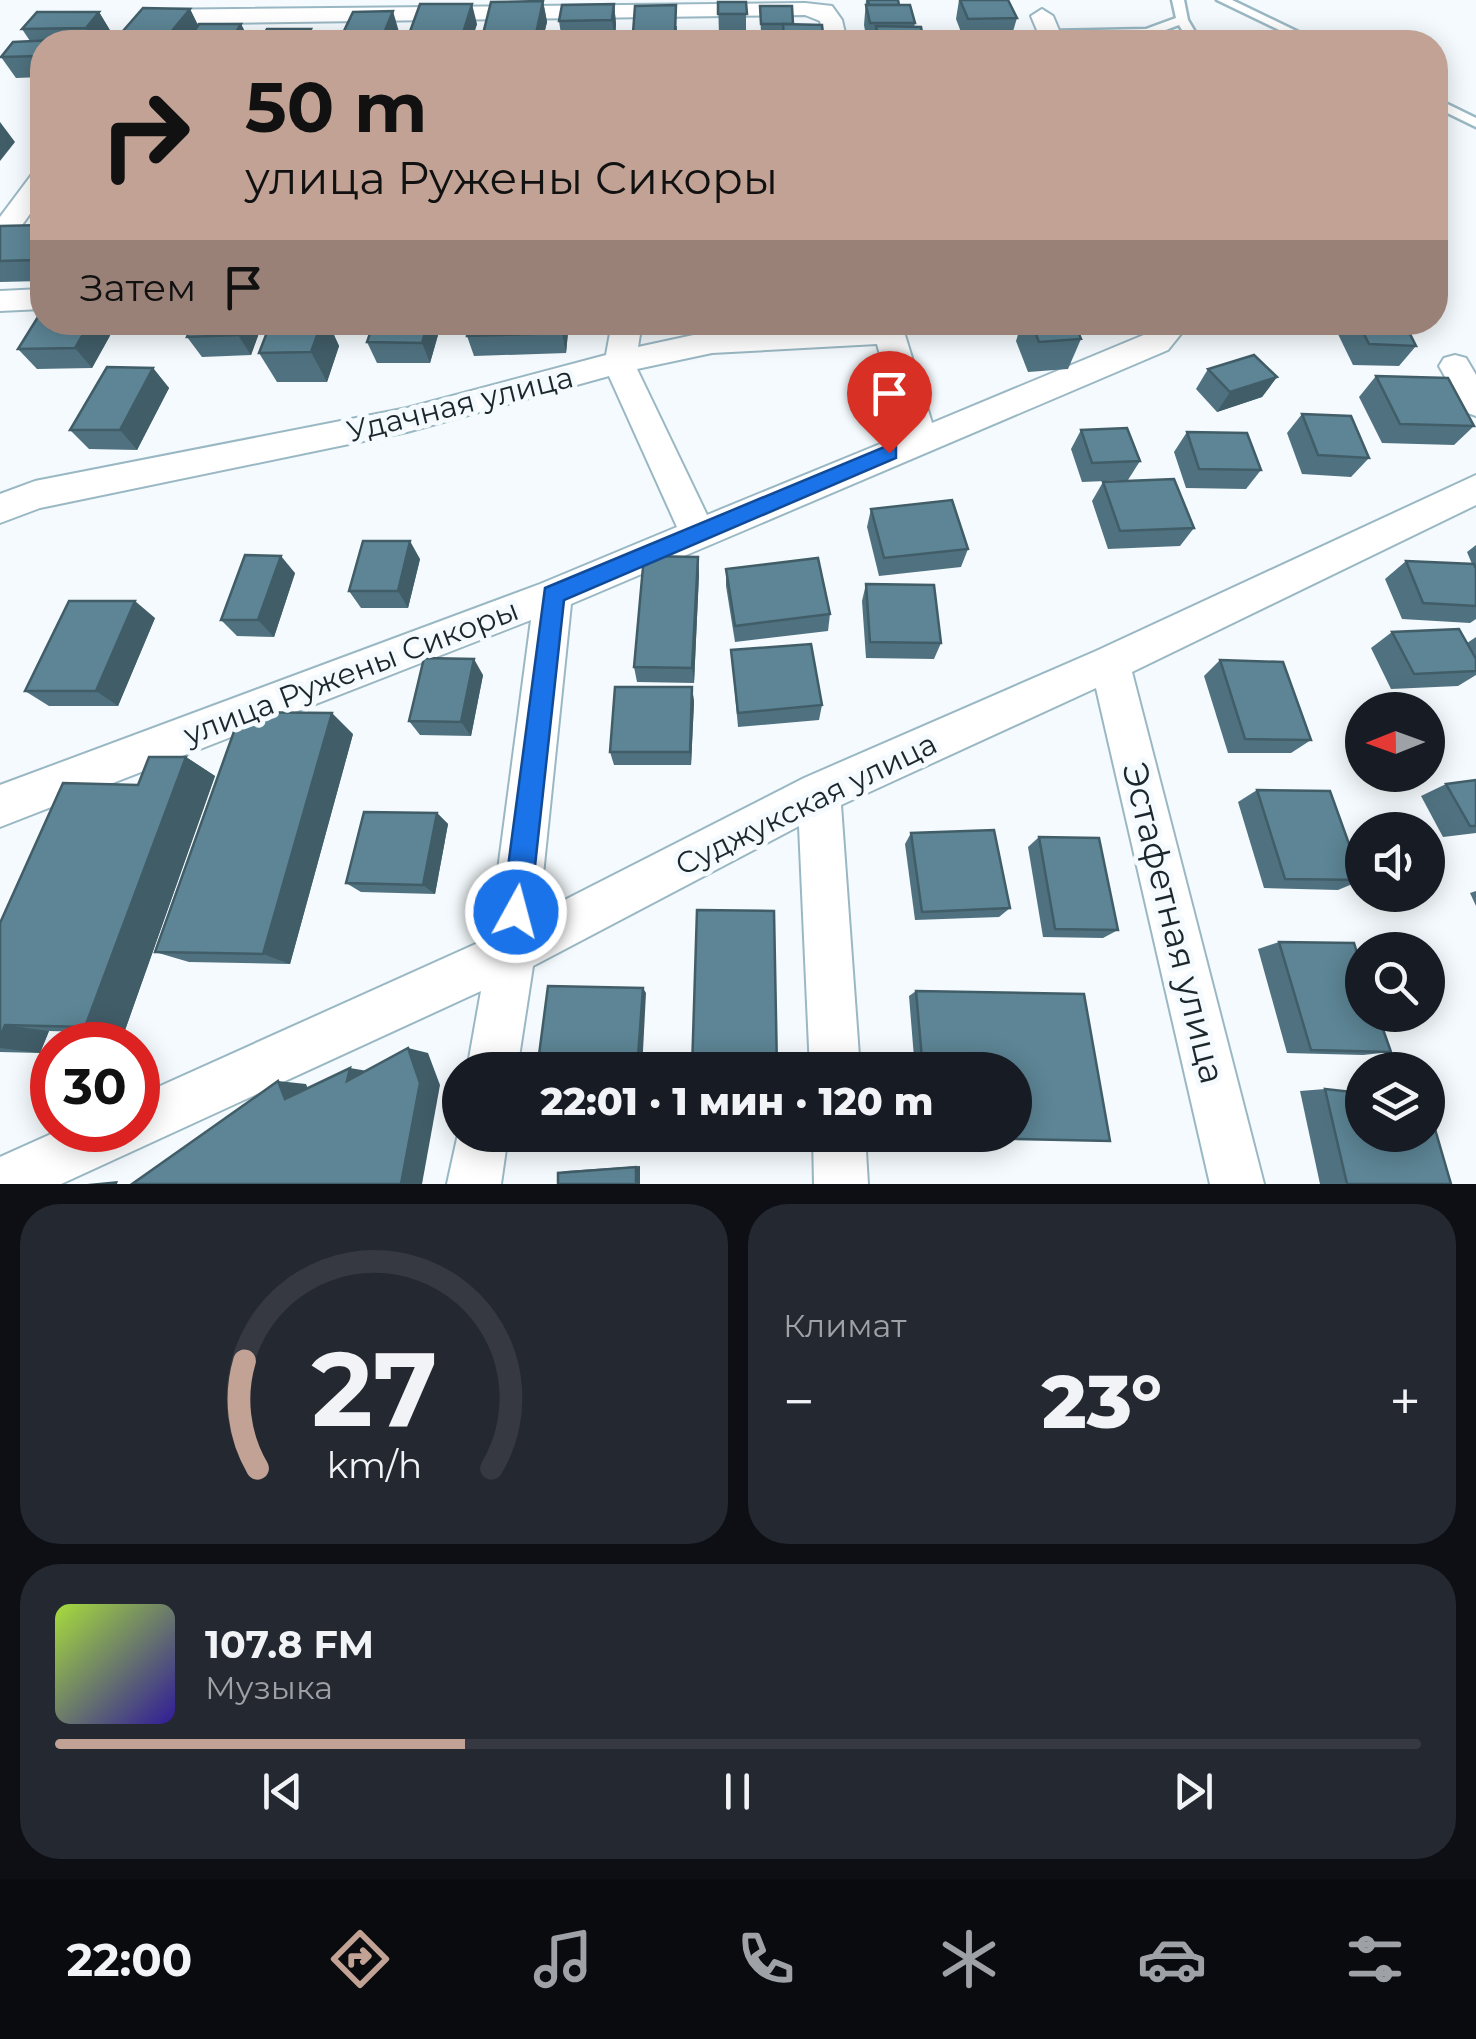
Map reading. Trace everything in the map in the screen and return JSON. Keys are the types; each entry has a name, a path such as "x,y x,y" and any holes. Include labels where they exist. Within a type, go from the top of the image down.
{"street":[{"path":"148,17 805,9 824,11 833,30"},
{"path":"0,236 30,195"},
{"path":"0,301 30,300"},
{"path":"625,335 620,365 698,534"},
{"name":"Удачная улица","path":"0,508 35,495 407,420 670,349 799,335"},
{"path":"888,335 920,439"},
{"name":"улица Ружены Сикоры","path":"0,806 553,595 1156,342 1162,335"},
{"path":"1456,366 1476,404"},
{"name":"Суджукская улица","path":"160,1112 511,952 819,793 1110,663 1476,488"},
{"path":"495,1052 511,952 553,595"},
{"name":"Эстафетная улица","path":"1110,663 1237,1184"},
{"path":"819,793 834,1052"},
{"path":"2,1184 72,1152"},
{"path":"474,1184 479,1152"},
{"path":"839,1152 841,1184"}],"lane":[{"path":"1178,0 1188,30"},
{"path":"1223,0 1287,30"},
{"path":"1155,30 1182,20"},
{"path":"1448,109 1476,123"}],"building":[{"path":"868,0 898,0 899,5 869,5"},
{"path":"960,0 1008,0 1017,18 968,19"},
{"path":"543,1 537,30 484,30 491,2"},
{"path":"718,2 746,2 747,14 718,14"},
{"path":"420,4 472,4 464,30 411,30"},
{"path":"614,4 612,20 559,21 562,5"},
{"path":"676,5 675,30 633,30 635,6"},
{"path":"866,5 910,5 915,23 870,23"},
{"path":"760,6 792,6 793,24 761,24"},
{"path":"143,8 190,9 173,30 124,30"},
{"path":"393,11 385,30 344,30 353,12"},
{"path":"37,12 99,12 86,28 22,29"},
{"path":"199,24 241,24 237,30 195,30"},
{"path":"783,24 822,25 823,30 783,30"},
{"path":"876,26 922,30 877,30"},
{"path":"30,41 30,56 1,57 13,42"},
{"path":"30,225 30,260 0,261 0,226"},
{"path":"30,330 30,335 82,335 75,348 18,349"},
{"path":"266,335 317,335 311,352 259,353"},
{"path":"369,335 424,335 422,343 367,342"},
{"path":"1036,335 1079,335 1081,339 1039,342"},
{"path":"1364,335 1410,335 1416,346 1369,344"},
{"path":"1254,355 1277,377 1230,392 1208,369"},
{"path":"107,367 153,368 120,430 70,430"},
{"path":"1376,376 1448,378 1474,426 1400,424"},
{"path":"1302,414 1351,416 1369,458 1318,455"},
{"path":"1127,428 1140,461 1092,463 1081,430"},
{"path":"1187,432 1247,433 1261,470 1199,469"},
{"path":"1174,479 1194,528 1120,531 1103,482"},
{"path":"952,500 968,549 884,558 871,509"},
{"path":"363,541 410,541 398,591 349,591"},
{"path":"245,555 281,556 258,620 221,620"},
{"path":"644,556 698,557 692,668 634,667"},
{"path":"818,558 830,614 735,626 726,569"},
{"path":"1406,561 1474,564 1476,606 1423,603"},
{"path":"866,584 934,585 941,643 870,642"},
{"path":"69,601 135,601 96,691 25,691"},
{"path":"1459,629 1476,659 1476,671 1414,674 1392,632"},
{"path":"811,644 822,705 738,713 731,650"},
{"path":"424,658 474,659 461,722 409,721"},
{"path":"1220,660 1283,662 1311,740 1245,739"},
{"path":"615,687 692,687 690,752 610,752"},
{"path":"241,712 332,713 263,954 155,952"},
{"path":"149,757 186,757 87,1022 5,1025 0,1037 0,923 63,783 138,785"},
{"path":"1476,780 1476,826 1470,826 1446,784"},
{"path":"1257,790 1330,791 1345,833 1345,880 1285,879"},
{"path":"364,812 437,813 423,885 346,883"},
{"path":"994,830 1010,908 922,912 911,833"},
{"path":"1039,837 1099,838 1118,930 1055,929"},
{"path":"697,910 774,911 777,1052 693,1052"},
{"path":"1279,942 1345,943 1345,1032 1384,1032 1391,1052 1311,1050"},
{"path":"548,986 643,988 638,1052 539,1052"},
{"path":"916,991 1084,994 1110,1141 1032,1139 1032,1052 921,1052"},
{"path":"408,1048 420,1083 401,1184 132,1184 278,1081 285,1099 350,1068 347,1081"},
{"path":"1325,1089 1345,1091 1345,1152 1442,1152 1451,1184 1347,1184"},
{"path":"636,1167 636,1184 558,1184 558,1173"}],"route":[{"path":"516,912 553,595 889,453"}]}
